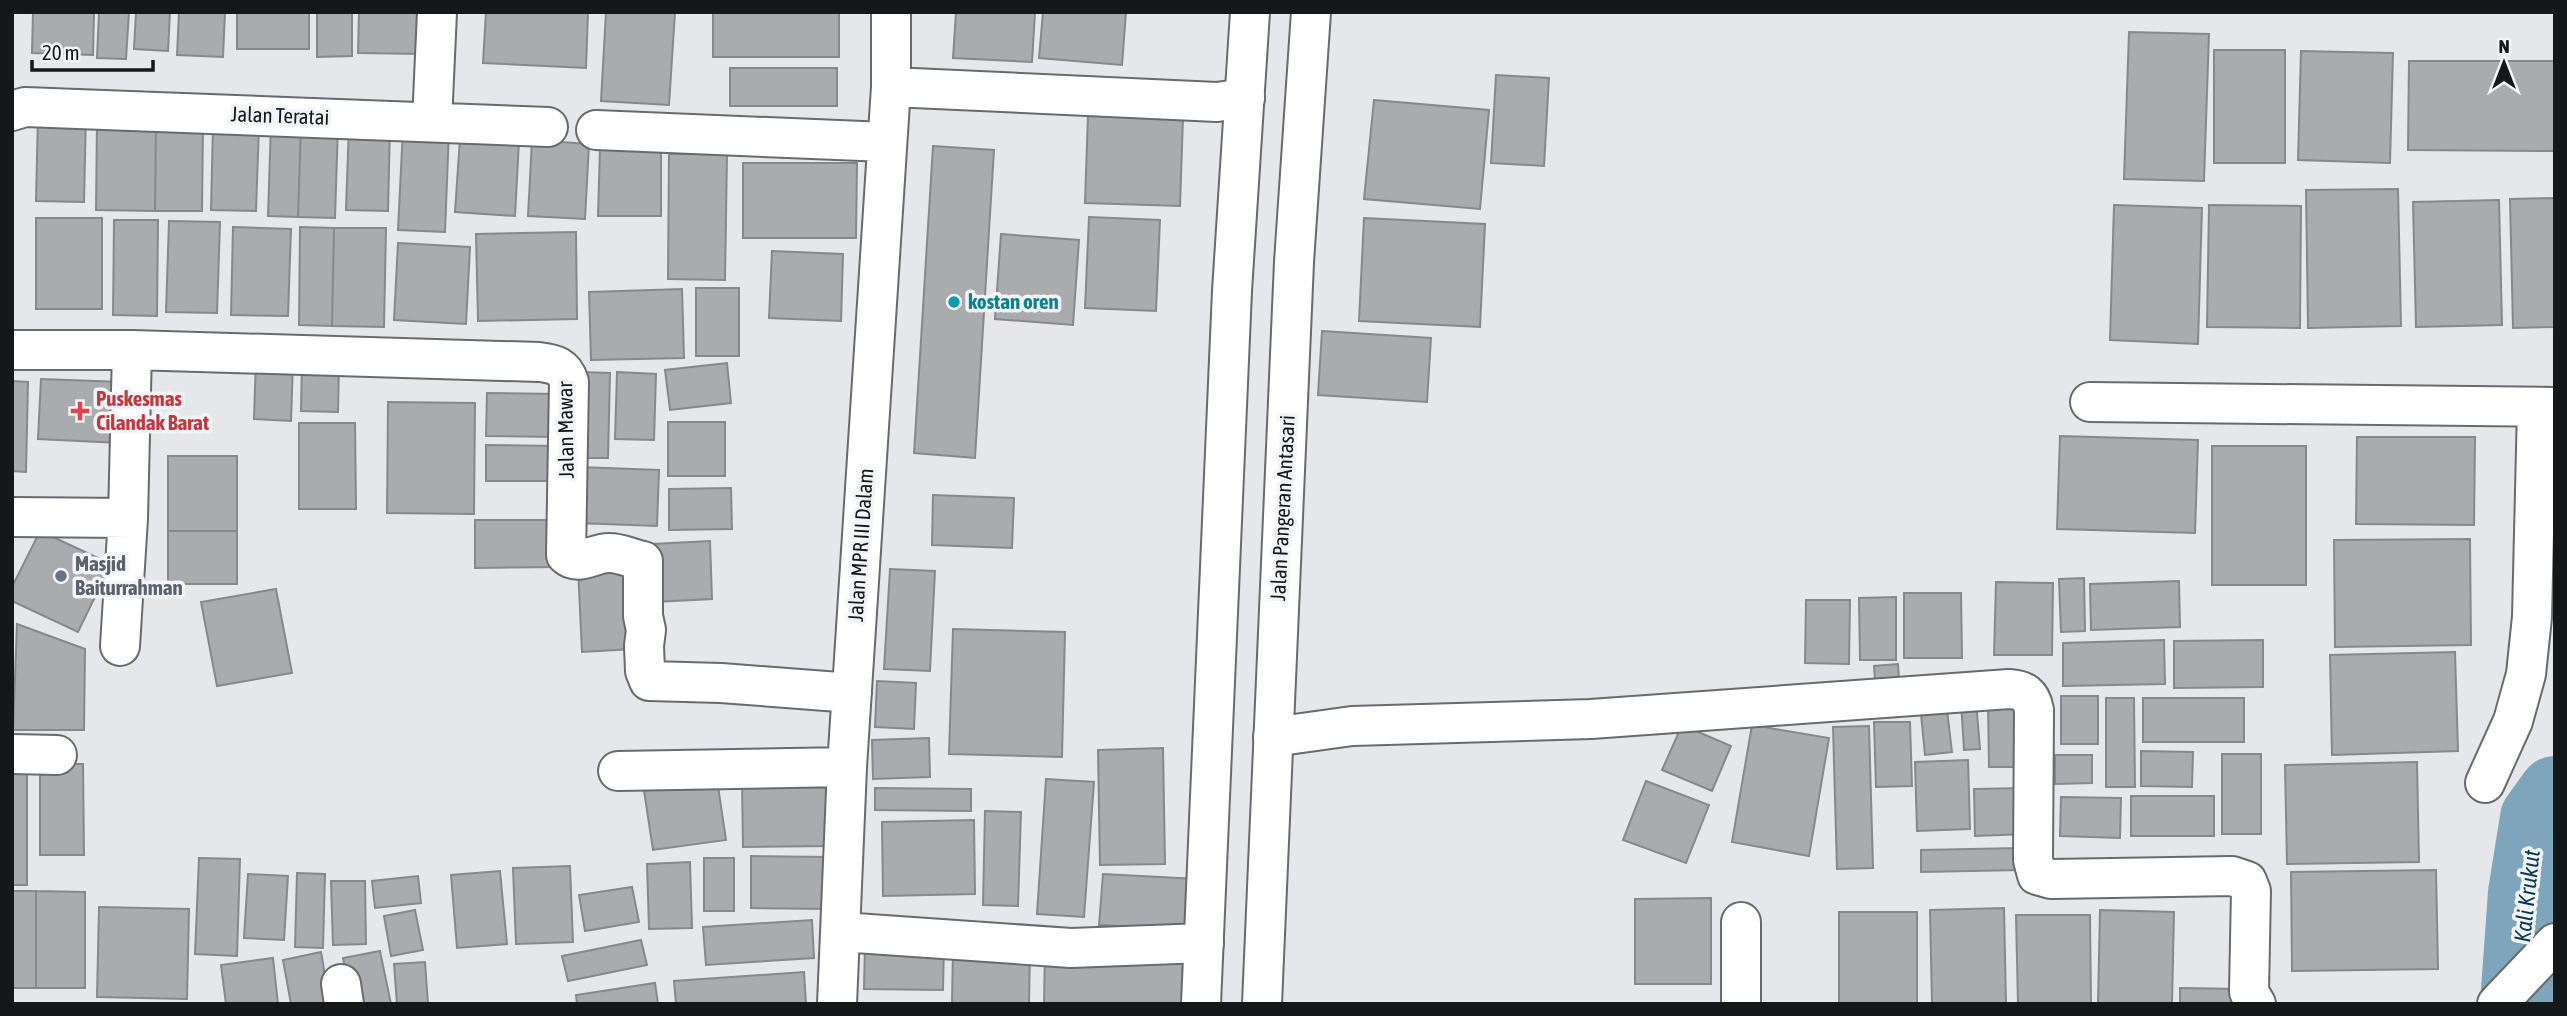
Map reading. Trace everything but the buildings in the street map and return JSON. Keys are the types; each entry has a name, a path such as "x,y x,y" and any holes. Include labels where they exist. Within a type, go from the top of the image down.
{"street":[{"path":"432,122 437,12"},
{"name":"Jalan MPR III Dalam","path":"837,1004 847,766 891,88 891,12"},
{"path":"1250,12 1232,305 1201,1002 1262,1002"},
{"name":"Jalan Pangeran Antasari","path":"1262,1002 1294,262 1311,12"},
{"path":"891,88 1217,102 1245,98"},
{"name":"Jalan Teratai","path":"12,111 25,107 548,127"},
{"path":"596,130 886,142"},
{"name":"Jalan Mawar","path":"12,350 132,350 539,362 559,366 566,373 569,382 566,555 573,559 582,559 610,553 643,561 645,671 649,681 721,683 852,694"},
{"path":"120,646 128,518 132,350"},
{"path":"2090,402 2546,407 2526,674 2513,721 2485,783"},
{"path":"12,517 128,518"},
{"path":"1273,737 1352,726 1591,719 2022,690 2031,698 2034,710 2033,860 2037,875 2051,878 2232,876 2246,881 2251,891 2249,992 2256,1004"},
{"path":"12,754 57,755"},
{"path":"618,771 847,766"},
{"path":"1208,877 1268,879"},
{"path":"1741,922 1741,1004"},
{"path":"841,932 1071,948 1204,943"},
{"path":"2497,1004 2555,943"}],"waterway":[{"name":"Kali Krukut","path":"2517,1004 2525,893 2537,818 2555,793"}],"place":[{"name":"kostan oren","path":"954,302"},
{"name":"Puskesmas Cilandak Barat","path":"80,411"},
{"name":"Masjid Baiturrahman","path":"61,576"}]}
